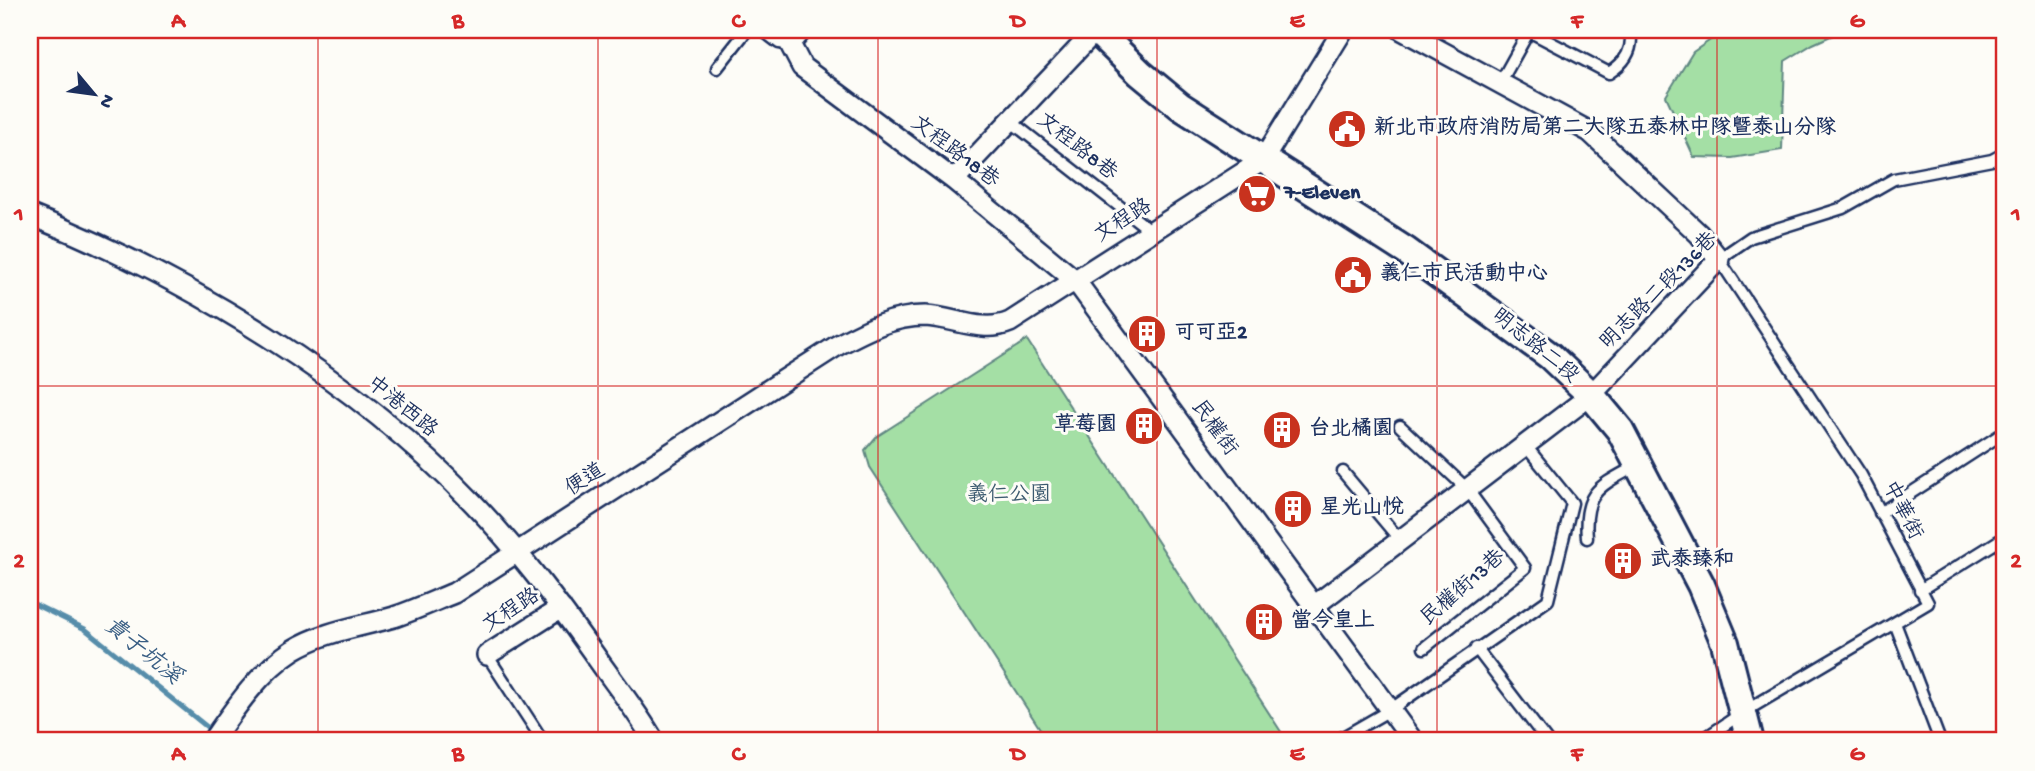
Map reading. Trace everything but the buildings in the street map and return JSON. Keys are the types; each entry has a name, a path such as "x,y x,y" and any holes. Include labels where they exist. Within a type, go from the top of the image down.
{"main road":[{"name":"明志路二段","path":"1096,30 1140,73 1180,106 1406,251 1550,356 1591,395 1620,430 1701,585 1725,643 1750,741"}],"street":[{"path":"954,180 1096,30"},
{"path":"1263,160 1343,30"},
{"path":"1402,30 1590,132 1699,234 1719,259"},
{"name":"文程路18巷","path":"796,37 802,67 954,180 1075,280"},
{"name":"文程路","path":"1010,322 1263,160"},
{"name":"中港西路","path":"30,215 138,262 226,310 331,381 396,432 475,504 518,552 561,608 654,741"},
{"name":"明志路二段136巷","path":"1591,395 1719,259"},
{"name":"民權街","path":"1075,280 1413,741"},
{"name":"便道","path":"212,741 265,673 293,650 324,635 394,617 454,593 827,352 871,328 901,318 926,316 987,327 999,327 1010,322"},
{"path":"1314,606 1591,395"},
{"name":"文程路","path":"488,655 561,608"}],"lane":[{"path":"717,68 747,30"},
{"path":"762,30 779,43 796,37"},
{"path":"1500,83 1528,30 1609,73 1623,64 1632,45 1630,30"},
{"name":"文程路8巷","path":"1009,120 1151,232"},
{"name":"明志路二段136巷","path":"1719,259 1751,237 1843,208 1894,179 1992,160 2005,153"},
{"name":"中華街","path":"1719,259 1861,475 1920,590"},
{"path":"1400,426 1467,489"},
{"path":"1880,513 2005,432"},
{"path":"1336,741 1390,710 1548,600 1572,503 1525,445"},
{"path":"1587,538 1588,504 1600,486 1639,464"},
{"path":"1343,472 1400,540"},
{"name":"民權街13巷","path":"1424,648 1525,568 1467,489"},
{"path":"1701,741 1742,713 1927,603 1920,590 2005,537"},
{"path":"1895,623 1940,741"},
{"path":"1476,648 1547,741"},
{"path":"488,655 543,741"}],"green space":[{"path":"1725,30 1844,30 1785,61 1782,150 1732,158 1694,157 1666,96 1693,52"},
{"name":"義仁公園","path":"1027,340 1287,741 1048,741 870,467 865,450 876,437"}],"waterway":[{"name":"貴子坑溪","path":"30,602 85,629 212,731"}],"place":[{"name":"新北市政府消防局第二大隊五泰林中隊暨泰山分隊","path":"1347,129"},
{"name":"7-Eleven","path":"1257,194"},
{"name":"義仁市民活動中心","path":"1353,275"},
{"name":"可可亞2","path":"1147,334"},
{"name":"草莓園","path":"1144,426"},
{"name":"台北橘園","path":"1282,430"},
{"name":"星光山悅","path":"1293,509"},
{"name":"武泰臻和","path":"1623,561"},
{"name":"當今皇上","path":"1264,622"}]}
